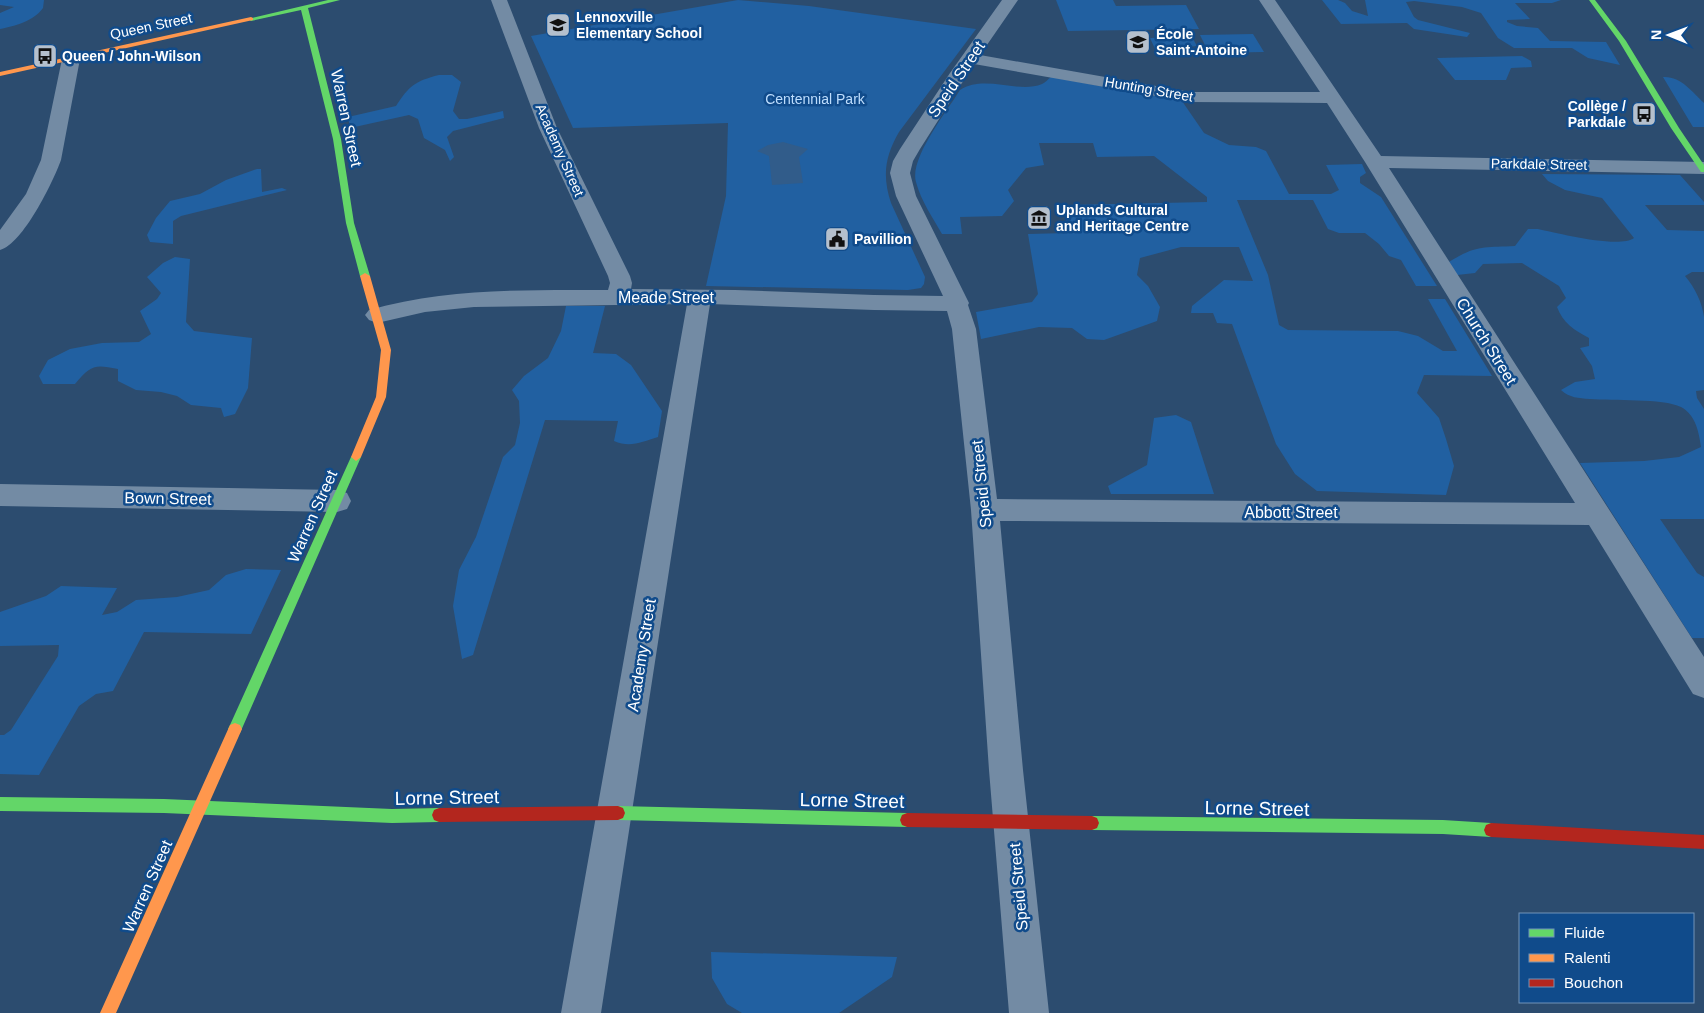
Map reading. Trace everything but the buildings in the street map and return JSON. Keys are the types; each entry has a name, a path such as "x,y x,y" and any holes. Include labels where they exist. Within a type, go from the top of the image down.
{"street":[{"name":"Queen Street","path":"0,74 337,0"},
{"name":"Academy Street","path":"499,0 548,128 620,276 621,283 618,297"},
{"name":"Speid Street","path":"1010,0 910,149 903,161 900,173 906,196 958,303 964,329 985,510 1029,1013"},
{"name":"Church Street","path":"1267,0 1375,162 1704,684"},
{"path":"1592,0 1609,19 1627,45 1686,147 1703,169"},
{"name":"Warren Street","path":"108,1013 337,501 374,414 384,385 386,350 350,223 337,139 304,8"},
{"name":"Hunting Street","path":"970,58 1190,97 1331,98"},
{"path":"0,243 28,209 45,176 51,160 71,59"},
{"name":"Parkdale Street","path":"1375,162 1703,169"},
{"name":"Academy Street","path":"581,1013 700,297"},
{"name":"Meade Street","path":"377,315 419,305 470,299 700,297 912,304 958,303"},
{"name":"Bown Street","path":"0,495 337,501"},
{"name":"Abbott Street","path":"985,510 1596,514"},
{"name":"Lorne Street","path":"0,804 199,808 392,816 615,813 1011,822 1443,827 1704,842"}],"green space":[{"path":"0,0 44,0 43,8 29,20 0,29 0,13 14,7 0,5"},
{"name":"Centennial Park","path":"738,0 809,6 976,29 899,132 886,166 886,184 891,203 925,277 921,288 908,290 706,286 726,196 728,123 573,128 531,36"},
{"path":"1056,0 1113,0 1116,6 1186,5 1199,29 1068,31"},
{"path":"1322,0 1338,0 1345,3 1352,11 1368,16 1365,0 1561,0 1552,3 1515,3 1530,19 1507,20 1507,22 1517,26 1538,28 1550,41 1606,42 1620,65 1588,58 1572,48 1514,48 1498,38 1481,13 1462,7 1414,1 1406,2 1414,17 1418,20 1470,33 1467,37 1414,29 1407,23 1341,24"},
{"path":"1253,34 1264,52 1209,53 1200,35"},
{"path":"1192,37 1197,46 1180,48 1181,51 1156,51 1150,38"},
{"path":"1522,56 1531,61 1532,67 1511,68 1506,80 1455,80 1437,58"},
{"path":"439,75 452,75 461,82 453,111 459,119 503,111 504,118 453,131 447,137 454,157 450,161 445,150 424,138 418,119 409,115 350,128 348,117 396,106 413,85"},
{"path":"1051,77 1182,101 1204,133 1229,145 1256,147 1266,151 1289,194 1331,194 1339,190 1326,165 1362,164 1366,173 1360,177 1360,183 1381,197 1437,286 1416,286 1401,260 1389,256 1379,244 1365,233 1339,233 1328,229 1313,200 1237,200 1268,275 1279,325 1288,330 1398,331 1418,336 1443,351 1457,351 1428,299 1445,299 1492,376 1424,375 1417,393 1439,418 1454,466 1446,495 1317,491 1295,474 1276,444 1232,324 1217,323 1213,313 1191,313 1192,306 1224,280 1253,281 1239,247 1181,247 1140,258 1137,275 1148,286 1160,307 1157,321 1104,340 1087,339 1072,328 1039,327 981,339 976,312 1032,302 1038,294 1028,234 1068,233 1064,209 1069,205 1207,202 1207,197 1154,156 1097,157 1093,143 1039,143 1044,165 1026,168 1008,190 1014,201 1002,216 960,217 962,234 942,234 921,196 915,172 923,148 960,90 980,84 1033,86 1043,83"},
{"path":"1663,77 1669,77 1680,82 1704,103 1704,127 1693,127"},
{"path":"261,169 262,192 282,188 287,190 181,216 173,221 173,244 150,242 147,235 156,218 170,201 200,194 226,180"},
{"path":"1542,174 1680,175 1704,202 1704,205 1645,205 1667,230 1704,231 1704,272 1692,272 1685,276 1698,295 1704,317 1704,390 1696,391 1697,398 1704,409 1704,519 1660,519 1697,573 1704,577 1704,638 1692,638 1580,463 1644,461 1679,457 1701,447 1698,430 1693,419 1686,410 1673,404 1637,400 1599,400 1571,396 1564,393 1561,390 1575,382 1595,379 1592,366 1580,348 1589,346 1589,338 1570,326 1562,317 1557,307 1566,298 1559,286 1522,263 1483,264 1475,273 1457,275 1449,262 1467,252 1481,248 1515,246 1528,229 1538,229 1602,241 1626,241 1634,238 1602,198 1565,190 1548,181"},
{"path":"175,257 190,259 186,322 194,331 252,338 248,388 235,414 224,417 221,408 191,405 177,396 161,392 136,390 118,381 118,369 110,367 98,367 89,370 75,384 43,384 39,376 48,360 70,349 102,343 139,342 151,334 140,311 157,299 161,293 147,277 163,263"},
{"path":"566,306 605,306 593,353 616,354 631,365 662,411 658,437 636,444 625,444 614,441 618,421 545,420 473,655 462,659 453,606 459,570 476,537 503,457 515,445 520,423 519,401 512,390 524,376 548,358 561,331"},
{"path":"1176,415 1191,422 1214,494 1111,494 1108,486 1147,465 1154,418"},
{"path":"246,569 281,570 251,634 144,632 113,691 96,694 79,706 39,775 0,774 0,735 4,735 11,730 58,656 59,645 0,646 0,612 46,596 61,586 117,588 102,615 117,612 136,600 177,597 209,590 226,575"},
{"path":"711,952 897,957 892,977 839,1013 742,1013 727,1004 712,978"}],"shaded area":[{"path":"783,142 808,149 799,157 803,183 772,185 769,156 757,151 768,145"}],"traffic: fast":[{"path":"251,19 337,0"},
{"path":"1592,0 1622,41 1675,128 1704,170"},
{"path":"304,7 337,139 350,223 365,276"},
{"path":"235,729 356,457"},
{"path":"0,804 164,806 392,816 439,815"},
{"path":"618,813 907,820"},
{"path":"1092,823 1443,827 1491,830"}],"traffic: slow":[{"path":"0,74 251,19"},
{"path":"356,457 381,397 386,350 365,276"},
{"path":"108,1013 235,729"}],"traffic: jam":[{"path":"439,815 618,813"},
{"path":"907,820 1092,823"},
{"path":"1491,830 1704,842"}],"place":[{"name":"Lennoxville Elementary School","path":"558,25"},
{"name":"École Saint-Antoine","path":"1138,42"},
{"name":"Queen / John-Wilson","path":"45,56"},
{"name":"Collège / Parkdale","path":"1644,114"},
{"name":"Uplands Cultural and Heritage Centre","path":"1039,218"},
{"name":"Pavillion","path":"837,239"}]}
